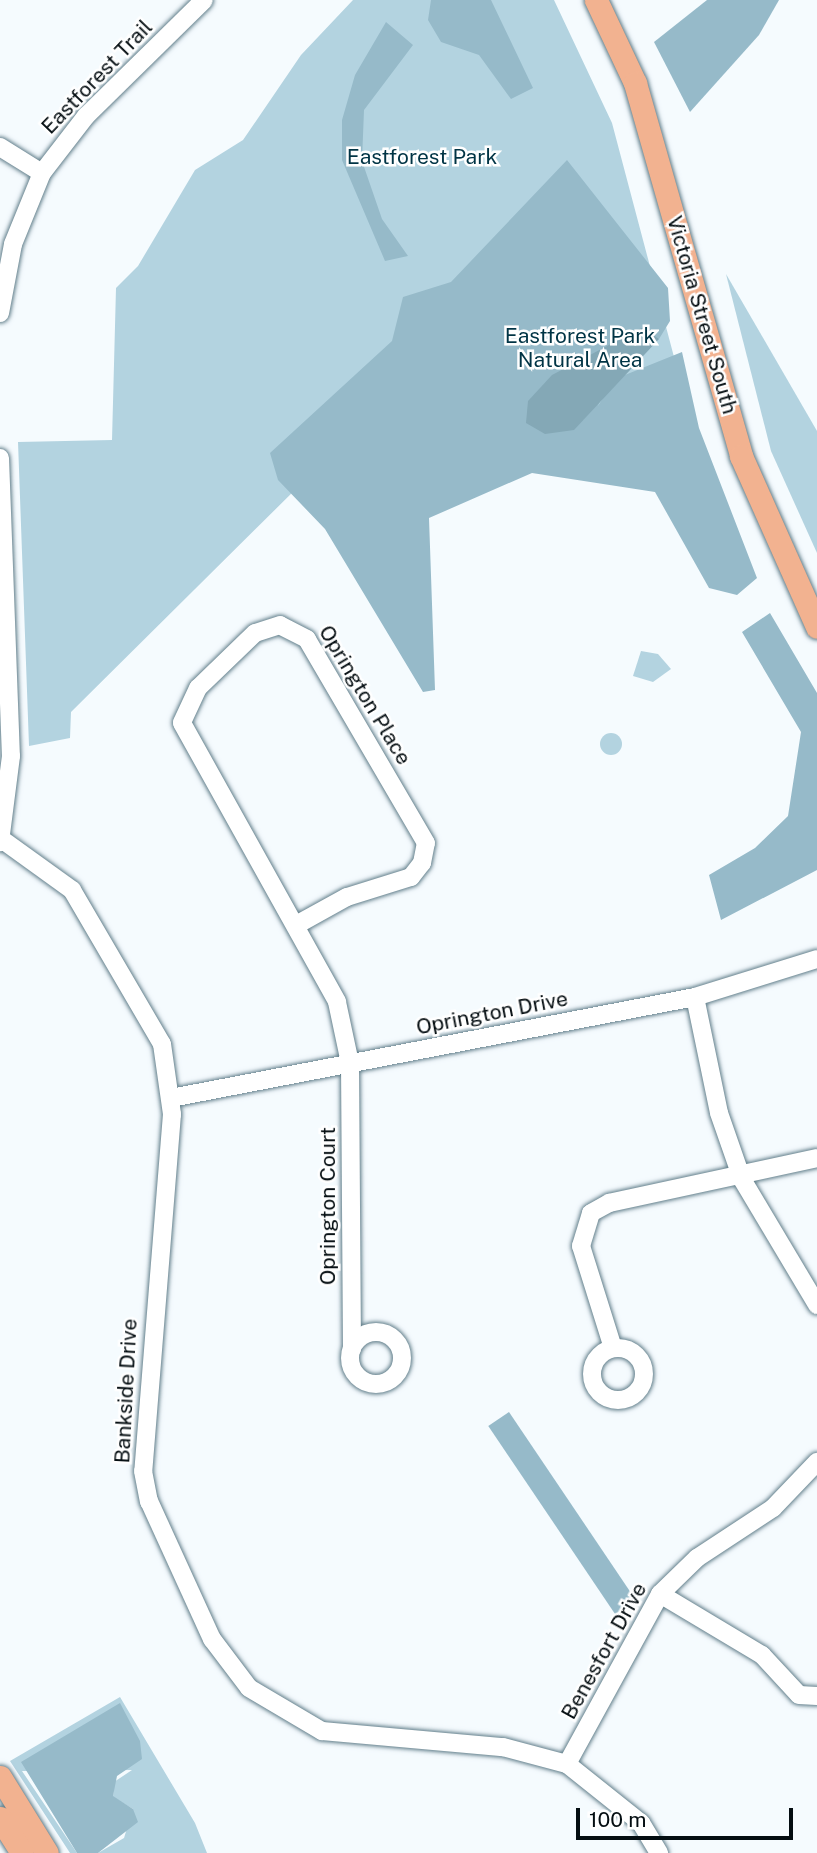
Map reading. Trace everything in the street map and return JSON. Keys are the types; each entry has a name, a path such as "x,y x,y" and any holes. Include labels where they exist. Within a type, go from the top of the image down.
{"main road":[{"name":"Victoria Street South","path":"596,0 635,83 741,456 817,626"},
{"path":"0,1777 47,1853"},
{"path":"0,1818 22,1853"}],"street":[{"name":"Eastforest Trail","path":"0,313 13,244 42,173 86,116 204,0"},
{"path":"0,147 42,173"},
{"path":"0,458 11,756 0,840"},
{"name":"Oprington Place","path":"298,925 347,897 411,877 422,863 426,843 307,639 279,625 255,633 198,688 182,723 298,925 328,977 350,1063"},
{"name":"Bankside Drive","path":"0,840 59,875 84,906 147,1011 162,1044 171,1098 143,1471 149,1501 212,1639 249,1688 322,1731 503,1747 567,1764 641,1823 659,1853"},
{"name":"Oprington Drive","path":"171,1098 695,997 817,959"},
{"path":"695,997 719,1113 743,1179 817,1305"},
{"name":"Oprington Court","path":"350,1063 352,1349"},
{"path":"613,1348 581,1246 592,1213 609,1203 743,1179 817,1158"},
{"name":"Benesfort Drive","path":"567,1764 660,1594 697,1558 792,1493 817,1462"},
{"path":"660,1594 762,1655 799,1695 817,1696"}],"green space":[{"name":"Eastforest Park","path":"353,0 554,0 612,123 709,489 662,442 306,479 71,712 70,738 29,746 18,442 112,440 116,288 138,266 195,170 243,140 301,55"},
{"path":"431,0 491,0 533,88 511,99 479,55 441,42 428,20"},
{"path":"707,0 779,0 759,35 690,112 654,42"},
{"path":"386,22 413,45 364,110 362,161 382,219 408,256 385,261 342,160 342,120 355,75"},
{"name":"Eastforest Park Natural Area","path":"567,160 668,288 670,321 659,339 643,327 624,338 598,406 615,379 682,352 699,428 757,578 737,595 709,588 655,492 532,473 429,518 435,690 423,692 325,529 278,480 270,453 392,341 403,297 451,282"},
{"path":"726,274 817,431 817,553 771,451"},
{"path":"770,613 817,693 817,870 721,920 709,875 755,848 788,816 801,732 742,632"},
{"path":"641,651 658,654 671,669 653,682 633,676"},
{"path":"611,733 619,736 622,744 619,752 611,755 603,752 600,744 603,736"},
{"path":"509,1412 636,1600 615,1614 488,1426"},
{"path":"120,1697 195,1823 207,1853 98,1853 124,1838 133,1809 113,1797 114,1782 132,1770 22,1771 77,1853 70,1853 10,1761"},
{"path":"120,1703 140,1741 142,1759 117,1776 113,1796 133,1809 138,1822 98,1853 77,1853 21,1762"}],"shaded area":[{"path":"643,327 659,339 574,430 545,434 526,423 528,401 552,375"}]}
